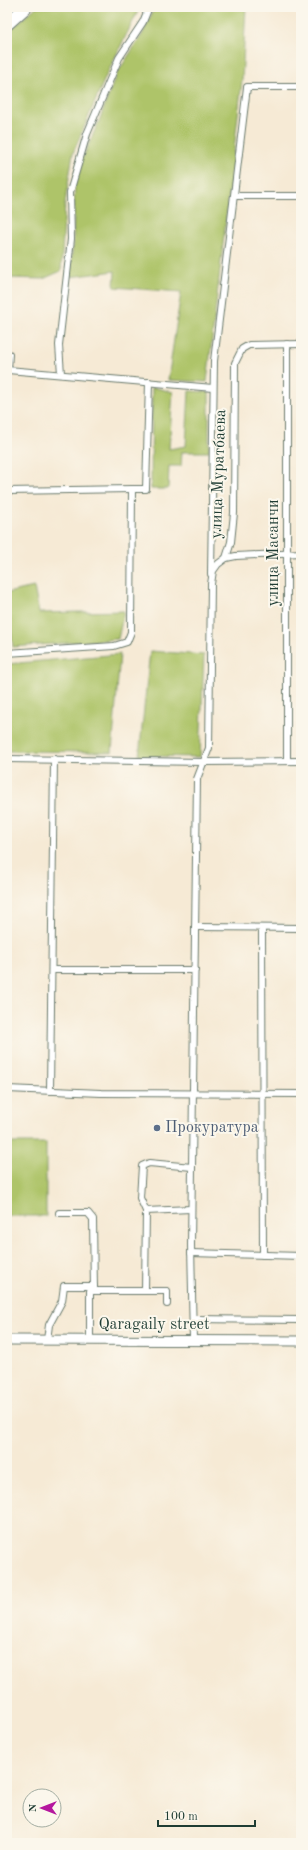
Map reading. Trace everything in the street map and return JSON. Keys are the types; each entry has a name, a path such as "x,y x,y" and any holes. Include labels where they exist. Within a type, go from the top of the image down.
{"highway":[{"path":"7,24 26,7"}],"street":[{"path":"60,374 59,345 71,239 70,192 87,134 116,65 143,22 149,7"},
{"path":"210,584 214,361 248,87 301,86"},
{"path":"234,196 301,196"},
{"path":"288,344 301,344"},
{"name":"улица Муратбаева","path":"194,1340 191,1209 197,779 205,762 209,748 210,584 215,568 226,558 231,542 234,513 235,364 242,349 249,345 288,344"},
{"name":"улица Масанчи","path":"287,761 288,344"},
{"path":"9,354 8,370 213,388"},
{"path":"7,491 146,489 149,382"},
{"path":"7,653 114,646 127,642 131,632 132,489"},
{"path":"226,558 236,556 301,553"},
{"path":"7,759 54,758 205,762 301,761"},
{"path":"50,1091 54,758"},
{"path":"195,927 301,928"},
{"path":"262,928 261,1094 263,1255"},
{"path":"52,970 195,970"},
{"path":"7,1088 101,1093 301,1094"},
{"path":"145,1290 146,1211 140,1198 142,1166 149,1163 192,1167"},
{"path":"146,1211 191,1209"},
{"path":"59,1213 88,1213 93,1219 94,1288 90,1291 90,1341"},
{"path":"191,1253 301,1256"},
{"path":"47,1340 49,1325 62,1301 64,1286 167,1290 167,1304"},
{"path":"193,1319 301,1320"},
{"name":"Qaragaily street","path":"7,1340 301,1341"}],"green space":[{"path":"36,7 140,7 106,76 73,153 65,203 61,271 43,279 7,278 7,33"},
{"path":"155,7 246,7 242,81 207,382 168,380 181,292 114,287 115,271 70,277 73,244 75,175 99,121 116,75 143,33"},
{"path":"152,387 173,392 169,449 186,446 189,391 209,392 209,452 182,452 181,466 169,466 168,489 151,489"},
{"path":"34,587 39,613 124,611 118,639 13,647 7,593"},
{"path":"150,651 204,655 200,757 139,756"},
{"path":"120,654 112,752 7,751 7,664"},
{"path":"7,1143 46,1143 46,1216 7,1216"}],"place":[{"name":"Прокуратура","path":"157,1128"}]}
